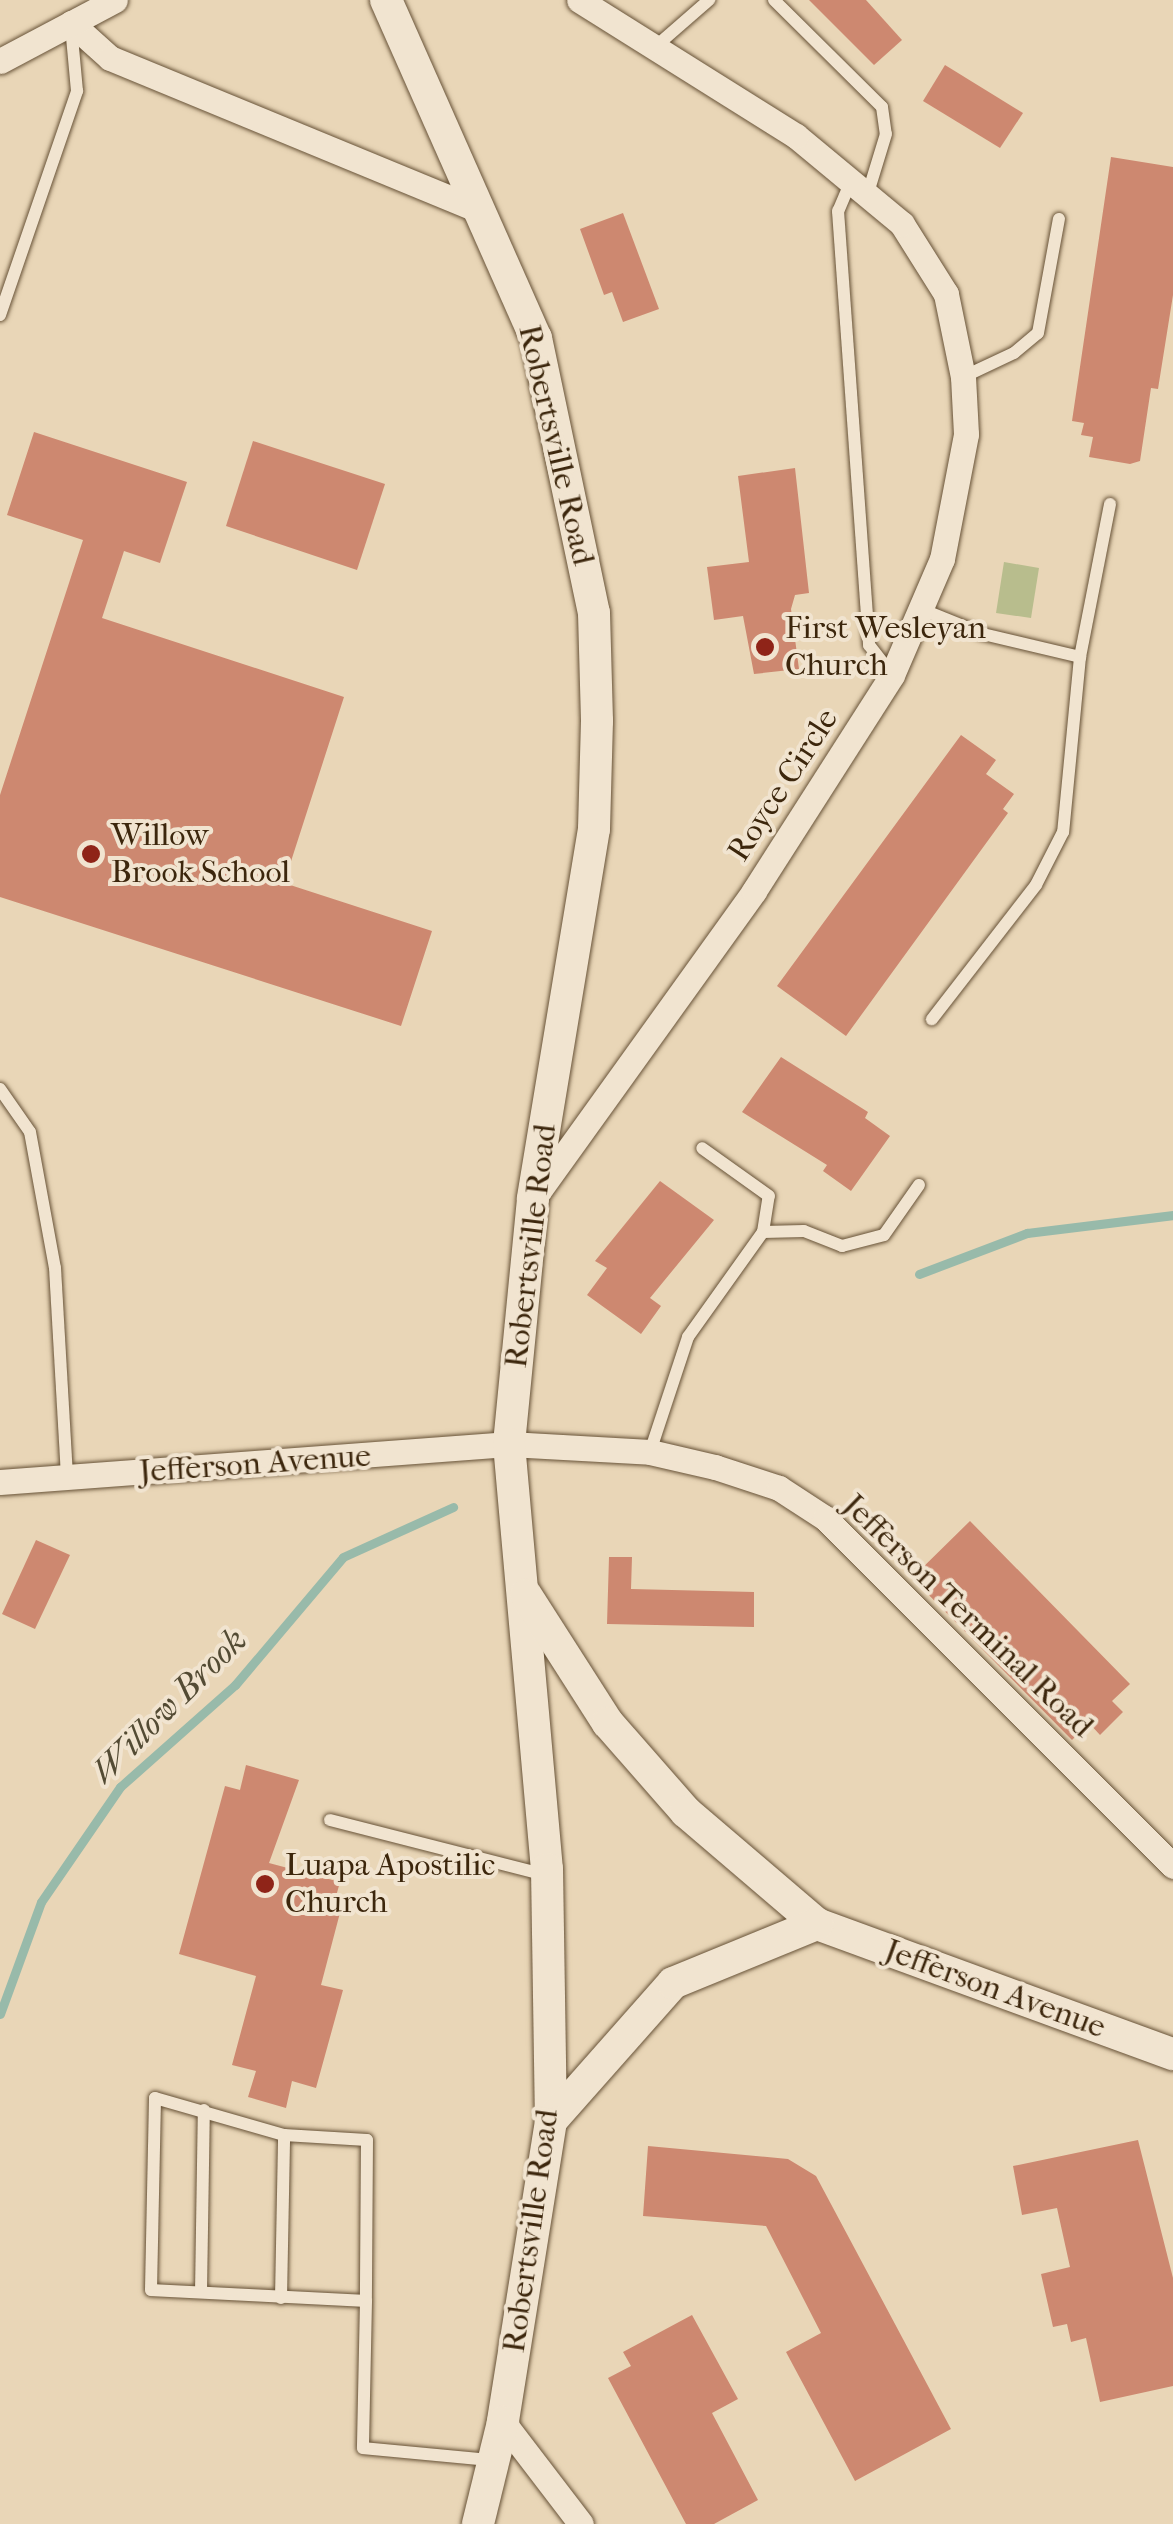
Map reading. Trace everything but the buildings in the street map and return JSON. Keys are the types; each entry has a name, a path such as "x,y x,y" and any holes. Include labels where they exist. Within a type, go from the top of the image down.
{"street":[{"path":"0,61 115,0"},
{"name":"Robertsville Road","path":"386,0 536,338 594,613 594,829 532,1199 509,1444 547,1875 552,2121 503,2422 478,2524"},
{"name":"Royce Circle","path":"532,1199 754,891 892,675 942,559 958,486 964,378 946,294 928,256 860,186 656,47 579,0"},
{"path":"71,22 110,58 481,211"},
{"name":"Jefferson Avenue","path":"0,1482 509,1444"},
{"name":"Jefferson Terminal Road","path":"509,1444 650,1452 779,1488 825,1518 1173,1866"},
{"name":"Jefferson Avenue","path":"524,1591 608,1723 686,1812 817,1924 1173,2054"},
{"path":"552,2121 673,1983 817,1924"},
{"path":"503,2422 581,2524"}],"lane":[{"path":"656,47 709,0"},
{"path":"774,0 882,107 886,134 860,186 838,211 870,646 892,675"},
{"path":"0,315 77,91 71,22"},
{"path":"964,378 1014,354 1038,333 1059,219"},
{"path":"932,1019 1036,885 1063,832 1080,656 1110,504"},
{"path":"921,609 984,634 1080,656"},
{"path":"0,1089 30,1132 55,1268 67,1478"},
{"path":"650,1452 688,1337 763,1232 769,1196 702,1148"},
{"path":"763,1232 804,1231 842,1246 884,1234 919,1185"},
{"path":"330,1820 547,1875"},
{"path":"366,2301 151,2290 155,2098 284,2135 367,2140 366,2301 363,2448 493,2460"},
{"path":"201,2292 204,2110"},
{"path":"281,2298 284,2135"}],"green space":[{"path":"1004,562 1039,568 1031,618 996,613"}],"waterway":[{"name":"Willow Brook","path":"919,1274 1027,1233 1173,1215"},
{"name":"Willow Brook","path":"0,2014 41,1902 120,1787 235,1685 343,1557 453,1507"}],"place":[{"name":"First Wesleyan Church","path":"765,647"},
{"name":"Willow Brook School","path":"91,854"},
{"name":"Luapa Apostilic Church","path":"265,1884"}]}
